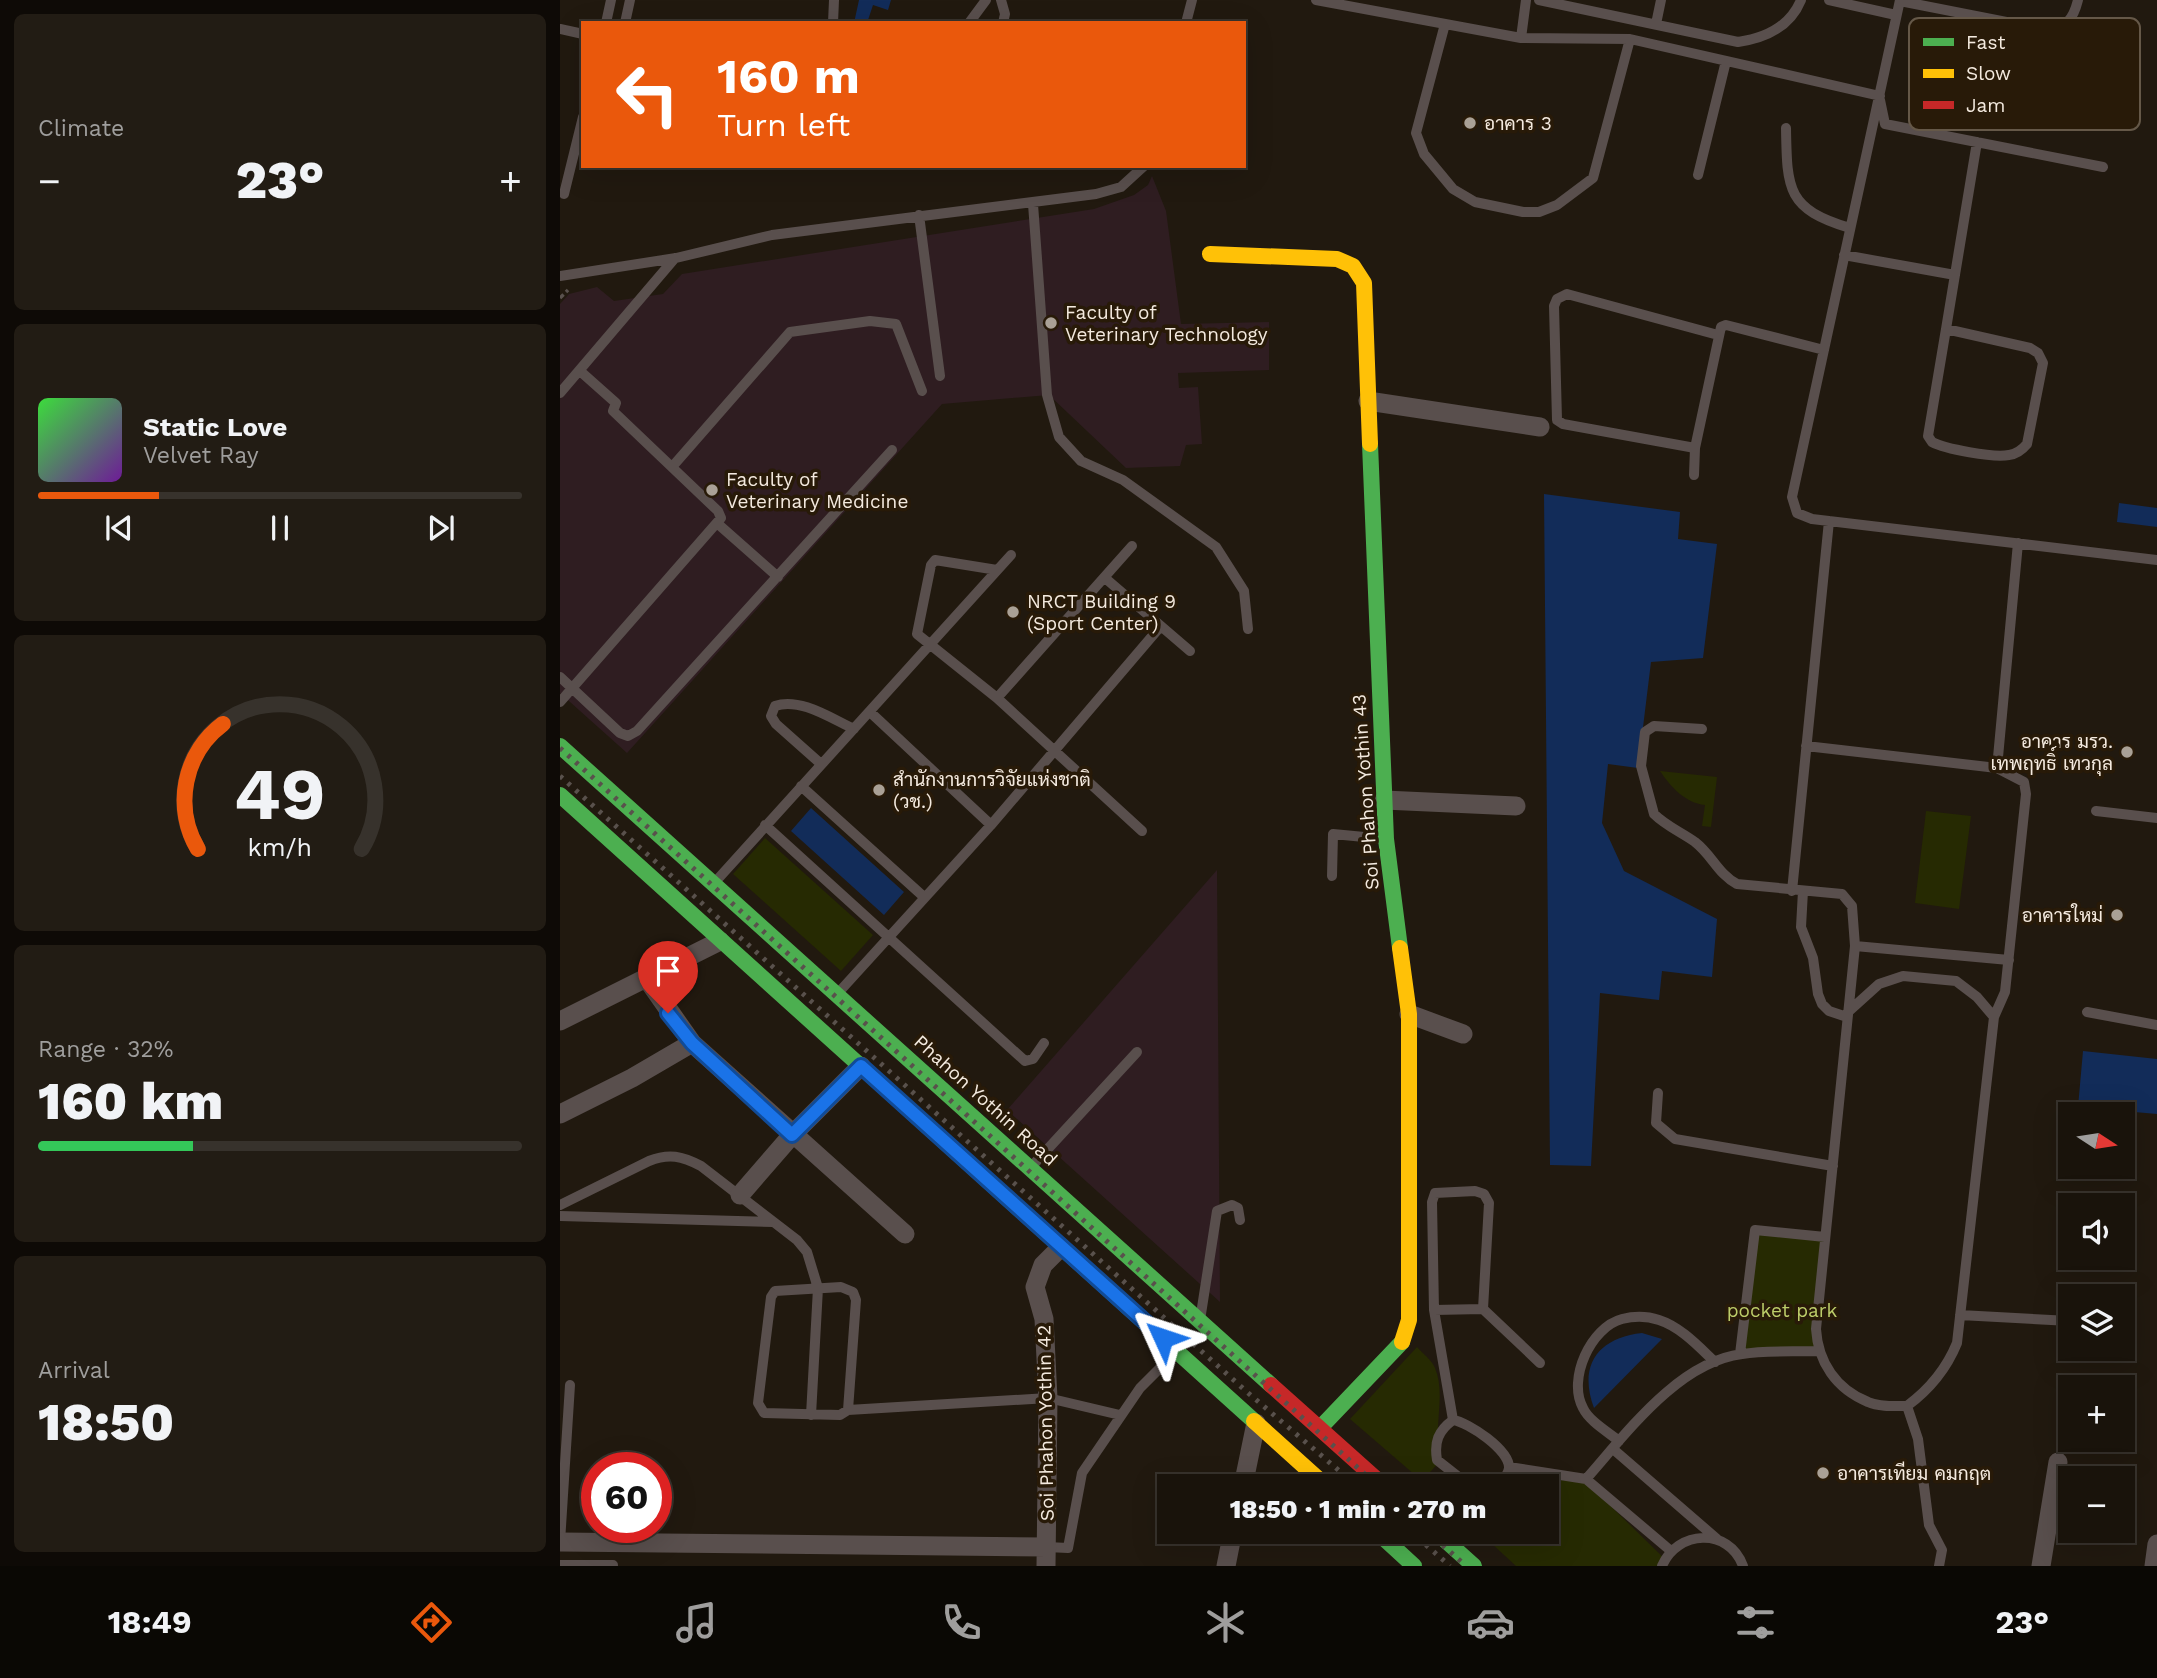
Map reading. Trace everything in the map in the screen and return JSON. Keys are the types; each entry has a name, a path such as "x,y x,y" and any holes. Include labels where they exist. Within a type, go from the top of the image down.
{"main road":[{"name":"Soi Phahon Yothin 43","path":"1210,254 1337,259 1353,266 1364,283 1385,839 1409,1014 1407,1335 1401,1346 1320,1428"},
{"name":"Phahon Yothin Road","path":"560,746 1030,1168 1161,1311 1177,1351 1313,1474"},
{"name":"Phahon Yothin Road","path":"563,805 861,1066 1061,1247 1161,1311 1200,1321 1371,1474"},
{"path":"1390,1544 1414,1566"},
{"path":"1449,1544 1474,1566"}],"street":[{"path":"1368,401 1540,426"},
{"path":"1384,800 1516,806"},
{"path":"560,1021 720,941"},
{"path":"647,979 692,1043 905,1234"},
{"path":"1409,1014 1463,1034"},
{"path":"560,1114 632,1078 692,1043"},
{"path":"740,1195 792,1135 861,1066"},
{"name":"Soi Phahon Yothin 42","path":"1046,1557 1048,1398 1044,1320 1035,1287 1044,1265 1061,1247"},
{"path":"1245,1474 1256,1423"},
{"path":"2041,1566 2058,1462"},
{"path":"560,1542 581,1542"},
{"path":"615,1543 1046,1557"},
{"path":"1226,1566 1230,1544"},
{"path":"2154,1566 2157,1544"}],"lane":[{"path":"606,21 611,0"},
{"path":"625,21 630,0"},
{"path":"834,0 834,21"},
{"path":"970,21 986,0"},
{"path":"1001,0 1005,13 1003,21"},
{"path":"1187,21 1192,0"},
{"path":"1316,0 1369,5 1445,24 1521,38 1630,39 1880,96"},
{"path":"1521,38 1526,0"},
{"path":"1539,0 1738,41 1757,39 1794,17 1801,0"},
{"path":"1656,24 1661,0"},
{"path":"1829,0 1896,15"},
{"path":"1988,18 1900,0 1792,497 1797,513 1803,517 2157,560"},
{"path":"2073,18 2078,0"},
{"path":"1445,24 1416,133 1424,154 1453,190 1475,202 1523,212 1539,212 1557,205 1593,178 1630,39"},
{"path":"560,29 581,34"},
{"path":"1698,174 1726,61"},
{"path":"1880,96 1885,124 1909,129"},
{"path":"564,194 581,125"},
{"path":"1786,128 1786,168 1797,200 1808,212 1822,220 1850,228"},
{"path":"1916,130 2103,167"},
{"path":"1946,329 2030,348 2038,353 2043,363 2027,444 2021,451 1999,455 1932,442 1928,436 1977,142"},
{"path":"564,282 772,235 919,215 1033,204 1121,187 1142,168"},
{"path":"1033,204 1047,395 1059,437 1081,461 1123,480 1216,547 1244,591 1248,629"},
{"path":"919,215 940,376"},
{"path":"1844,255 1955,275"},
{"path":"560,393 676,258"},
{"path":"1695,448 1563,424 1557,419 1554,306 1557,299 1567,294 1718,335"},
{"path":"672,467 790,332 870,321 896,324 922,391"},
{"path":"1694,475 1695,448 1721,327 1726,325 1824,350"},
{"path":"560,702 721,518 718,511 613,411 616,403 579,371"},
{"path":"560,677 621,733 628,736 637,731 891,450"},
{"path":"1829,520 1806,746 1797,891 1801,927 1813,958 1822,1004 1829,1011 1848,1015"},
{"path":"718,524 778,577"},
{"path":"1997,768 2018,543"},
{"path":"997,698 1132,546"},
{"path":"713,884 1011,555"},
{"path":"997,570 935,560 931,565 917,634 997,698 1142,831"},
{"path":"1105,578 1190,651"},
{"path":"837,995 991,825 1160,627"},
{"path":"821,764 775,724 771,716 775,706 784,703 800,705 854,729"},
{"path":"870,712 991,825"},
{"path":"1702,729 1654,726 1645,733 1641,766 1654,814 1695,842 1723,876 1737,884 1846,897 1852,906 1855,946 1816,1329 1817,1351 1830,1372 1854,1394 1870,1404 1907,1406 1921,1396 1947,1366 1957,1343 1994,1017 2005,992 2026,794 2024,782 1997,768 1806,746"},
{"path":"801,786 924,897"},
{"path":"2096,811 2157,818"},
{"path":"765,825 1025,1060 1033,1059 1044,1042"},
{"path":"1332,876 1333,834 1385,839"},
{"path":"1855,946 2009,960"},
{"path":"1848,1015 1879,984 1903,976 1956,981 1977,997 1994,1017"},
{"path":"2087,1012 2157,1025"},
{"path":"1030,1168 1137,1052"},
{"path":"1658,1093 1656,1123 1675,1139 1833,1166"},
{"path":"560,1205 664,1155 683,1157 701,1166 774,1222 807,1252 818,1288 811,1415"},
{"path":"1452,1420 1434,1310 1432,1202 1435,1193 1475,1191 1484,1194 1489,1203 1483,1309"},
{"path":"1200,1321 1217,1211 1232,1205 1238,1208 1240,1220"},
{"path":"560,1216 774,1222"},
{"path":"1740,1354 1755,1230 1825,1237"},
{"path":"848,1410 855,1296 849,1289 841,1287 775,1292 771,1297 760,1407 767,1413 840,1415 848,1410 1048,1398 1120,1415"},
{"path":"1434,1310 1483,1309 1540,1363"},
{"path":"1960,1315 2058,1320"},
{"path":"1715,1362 1685,1335 1660,1320 1641,1317 1619,1319 1598,1337 1579,1366 1576,1387 1583,1410 1616,1445 1717,1539 1727,1544 1744,1564"},
{"path":"1046,1557 1068,1548 1082,1472 1140,1388 1177,1351"},
{"path":"1586,1479 1666,1391 1715,1362 1740,1354 1817,1351"},
{"path":"560,1542 570,1385"},
{"path":"1907,1406 1918,1438 1929,1525 1942,1550 1939,1566"},
{"path":"1453,1474 1437,1460 1435,1444 1443,1427 1452,1420 1465,1421 1505,1455 1509,1467 1506,1474"},
{"path":"1509,1467 1586,1479 1671,1551"},
{"path":"1662,1566 1671,1551 1687,1540 1717,1539"},
{"path":"560,1565 613,1566 615,1543"}],"path":[{"path":"560,298 564,282"}],"shaded area":[{"name":"Faculty of Veterinary Medicine","path":"1152,176 1166,211 1181,324 1269,322 1269,370 1178,373 1179,388 1198,387 1202,444 1186,445 1180,466 1126,468 1049,395 942,404 627,753 560,693 560,304 569,294 597,287 614,301 663,294 682,274 1094,209 1134,195 1148,185"},
{"path":"1217,870 1220,1302 1007,1110"}],"green space":[{"path":"1660,771 1717,777 1711,827 1702,826 1705,805 1691,801 1673,788"},
{"path":"1926,811 1971,816 1959,909 1915,903"},
{"path":"765,838 873,935 841,971 733,874"},
{"name":"pocket park","path":"1755,1230 1825,1237 1817,1351 1740,1354"},
{"path":"1417,1347 1434,1365 1438,1379 1438,1437 1442,1459 1428,1474 1414,1474 1350,1419"},
{"path":"1559,1480 1587,1483 1668,1562 1667,1566 1516,1566 1492,1544 1559,1544"}],"water":[{"path":"859,0 891,0 888,10 873,5 868,21 854,21"},
{"path":"1544,494 1680,512 1678,539 1717,544 1703,658 1651,662 1638,768 1608,764 1602,823 1624,871 1717,919 1712,977 1662,971 1659,1000 1600,993 1591,1166 1550,1165"},
{"path":"2119,503 2157,508 2157,527 2117,522"},
{"path":"811,808 904,892 884,915 791,831"},
{"path":"2083,1051 2157,1059 2157,1114 2135,1112 2135,1102 2078,1102"},
{"path":"1642,1333 1662,1339 1594,1408 1589,1379 1596,1356 1614,1341"}],"railway":[{"path":"560,748 1365,1474"},
{"path":"560,776 1247,1392 1343,1474"},
{"path":"1425,1544 1450,1566"},
{"path":"1441,1544 1466,1566"}],"traffic: fast":[{"path":"1370,444 1386,839 1400,948"},
{"path":"560,746 1271,1385"},
{"path":"560,795 1254,1421"},
{"path":"1320,1428 1402,1342"},
{"path":"1390,1544 1414,1566"},
{"path":"1449,1544 1474,1566"}],"traffic: slow":[{"path":"1210,254 1337,259 1353,266 1364,283 1370,444"},
{"path":"1400,948 1409,1014 1409,1320 1402,1342"},
{"path":"1254,1421 1313,1474"}],"traffic: jam":[{"path":"1271,1385 1371,1474"}],"place":[{"name":"อาคาร 3","path":"1470,123"},
{"name":"Faculty of Veterinary Technology","path":"1051,323"},
{"name":"Faculty of Veterinary Medicine","path":"712,490"},
{"name":"NRCT Building 9 (Sport Center)","path":"1013,612"},
{"name":"อาคาร มรว. เทพฤทธิ์ เทวกุล","path":"2127,752"},
{"name":"สำนักงานการวิจัยแห่งชาติ (วช.)","path":"879,790"},
{"name":"อาคารใหม่","path":"2117,915"},
{"name":"อาคารเทียม คมกฤต","path":"1823,1473"}],"route":[{"path":"668,1013 692,1043 792,1135 861,1066 1163,1338"}]}
